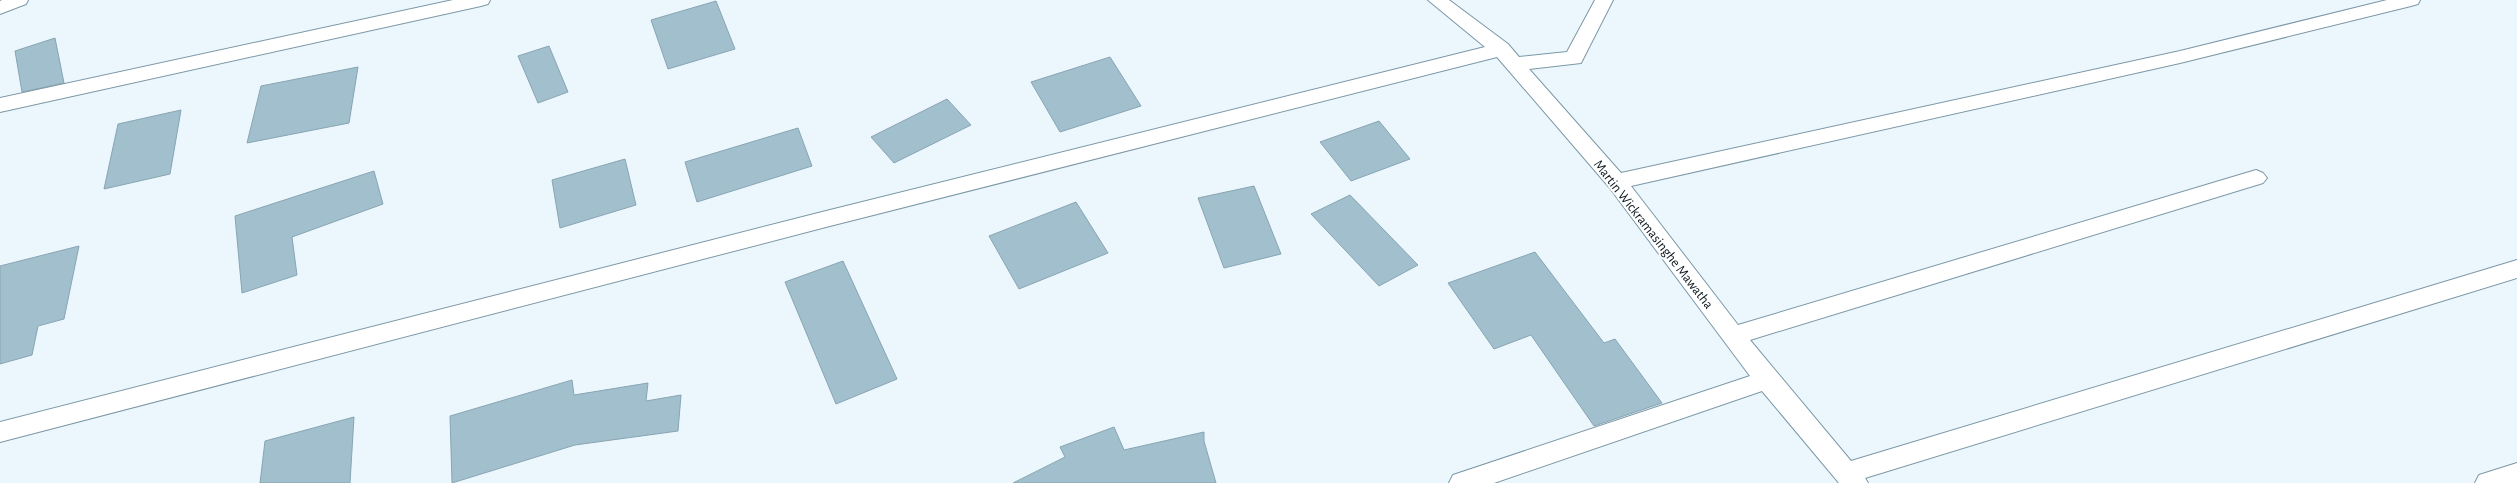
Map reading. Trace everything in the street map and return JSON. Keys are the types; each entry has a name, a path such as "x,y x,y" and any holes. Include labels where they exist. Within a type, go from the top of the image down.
{"street":[{"path":"0,8 19,0"},
{"path":"0,105 481,0"},
{"name":"Martin Wickramasinghe Mawatha","path":"1437,0 1508,57 1616,182 1767,380 1850,478"},
{"path":"0,432 826,219 1508,57 1574,58 1604,0"},
{"path":"1616,182 2180,57 2411,0"},
{"path":"1733,336 2256,178"},
{"path":"1850,478 2517,269"},
{"path":"1462,483 1767,380"},
{"path":"2488,483 2517,474"}],"building":[{"path":"716,1 735,49 668,69 651,20"},
{"path":"55,38 64,83 22,92 15,51"},
{"path":"549,46 568,92 538,103 518,56"},
{"path":"1110,57 1141,106 1060,132 1031,82"},
{"path":"358,67 349,123 247,143 261,86"},
{"path":"947,99 971,125 894,163 871,137"},
{"path":"181,110 170,174 104,189 118,124"},
{"path":"1379,121 1410,159 1351,181 1320,142"},
{"path":"798,128 812,166 697,202 685,162"},
{"path":"625,159 636,205 560,228 552,180"},
{"path":"374,171 383,204 292,237 297,275 242,293 235,216"},
{"path":"1254,186 1281,254 1224,268 1198,198"},
{"path":"1350,195 1418,265 1379,286 1311,214"},
{"path":"1076,202 1108,253 1019,289 989,236"},
{"path":"79,246 64,319 38,326 32,355 0,364 0,266"},
{"path":"1535,252 1604,343 1615,339 1662,403 1594,426 1531,335 1494,349 1448,283"},
{"path":"843,261 897,379 836,404 785,282"},
{"path":"572,380 574,395 648,383 646,401 681,395 678,431 575,445 452,483 450,416"},
{"path":"354,417 350,483 260,483 265,441"},
{"path":"1114,427 1124,450 1204,432 1204,441 1216,483 1013,483 1065,457 1060,447"}]}
